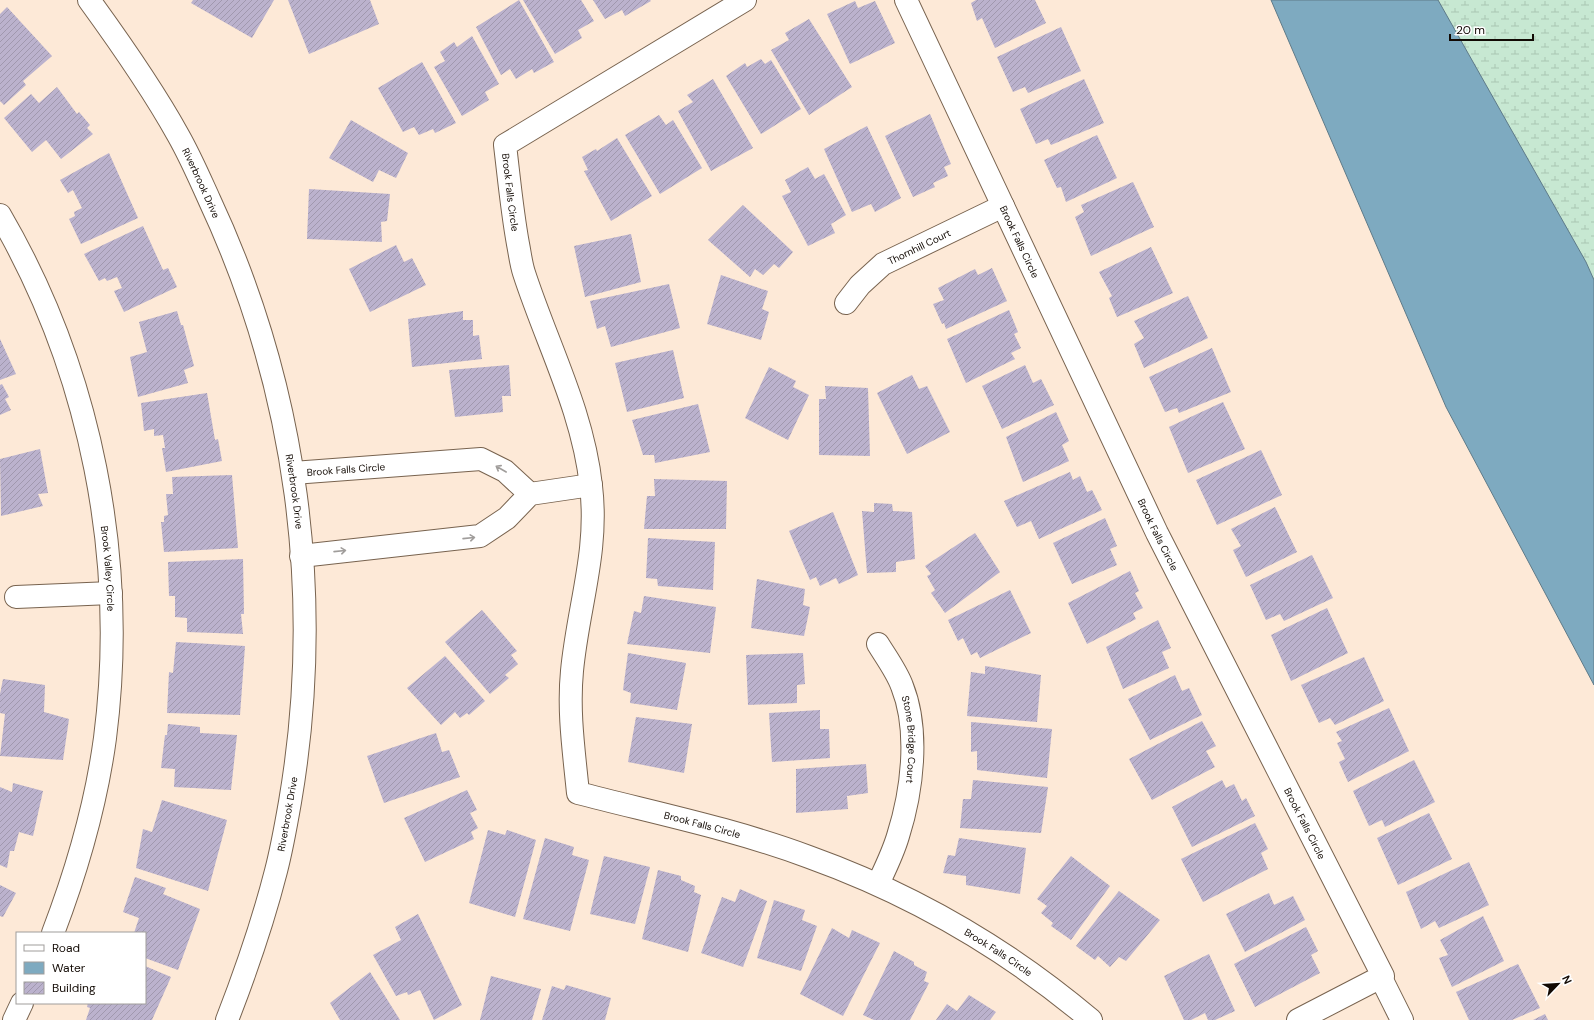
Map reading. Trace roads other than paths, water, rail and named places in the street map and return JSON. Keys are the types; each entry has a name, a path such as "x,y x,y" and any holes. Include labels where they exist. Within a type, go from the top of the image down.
{"street":[{"name":"Riverbrook Drive","path":"89,0 134,62 178,134 230,242 259,323 282,410 296,490 305,595 304,677 298,756 276,871 251,959 227,1020"},
{"name":"Brook Falls Circle","path":"745,0 505,145 514,223 524,272 574,410 584,443 591,485 593,505 592,551 572,670 570,715 578,793 740,835 809,856 878,884 934,912 999,950 1060,994 1090,1020"},
{"name":"Brook Falls Circle","path":"906,0 1158,533 1383,976 1381,978 1402,1020"},
{"name":"Thornhill Court","path":"846,303 860,285 883,264 1003,206"},
{"name":"Brook Valley Circle","path":"0,215 15,241 47,311 72,375 92,453 104,524 111,593 112,651 105,738 88,824 70,890 53,932"},
{"name":"Brook Falls Circle","path":"293,473 481,459 505,471 530,494"},
{"path":"301,556 480,536 508,518 530,494 591,485"},
{"path":"16,597 111,593"},
{"name":"Stone Bridge Court","path":"878,644 902,685 911,715 912,744 908,793 898,836 878,884"},
{"path":"1298,1020 1381,978"},
{"path":"14,1020 22,1004"},
{"path":"0,1015 9,1020"}],"water":[{"path":"1271,0 1438,0 1586,262 1594,280 1594,685 1446,407"}]}
